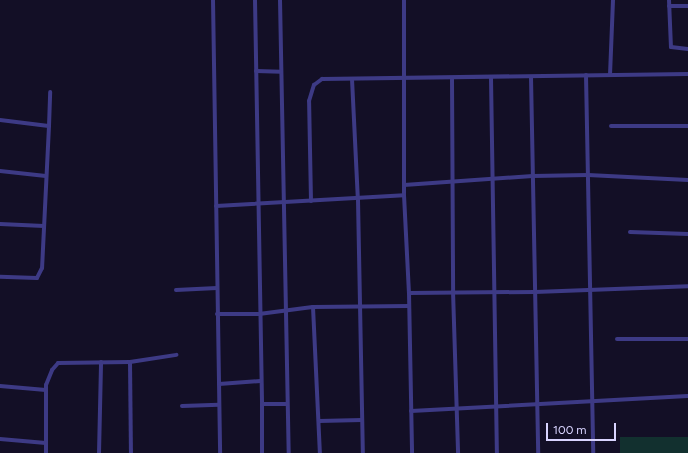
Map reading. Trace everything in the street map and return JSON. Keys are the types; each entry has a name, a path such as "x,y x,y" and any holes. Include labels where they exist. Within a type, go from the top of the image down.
{"street":[{"path":"213,0 220,453"},
{"path":"255,0 262,453"},
{"path":"280,0 289,453"},
{"path":"404,0 404,196 409,293 412,453"},
{"path":"610,75 612,0"},
{"path":"669,0 670,47 688,49"},
{"path":"669,6 688,6"},
{"path":"256,71 281,72"},
{"path":"311,201 309,101 314,85 322,79 491,78 688,74"},
{"path":"586,75 593,453"},
{"path":"531,77 538,453"},
{"path":"452,78 453,291 458,408 458,453"},
{"path":"491,78 493,292 497,453"},
{"path":"352,79 358,200 363,453"},
{"path":"0,277 38,278 42,268 50,92"},
{"path":"0,120 49,126"},
{"path":"611,126 688,126"},
{"path":"0,171 46,176"},
{"path":"404,185 493,178 588,175 688,180"},
{"path":"216,206 358,200 404,196"},
{"path":"0,224 44,226"},
{"path":"630,232 688,234"},
{"path":"409,293 453,291 535,292 688,286"},
{"path":"176,290 217,288"},
{"path":"217,314 259,314 313,307 409,306"},
{"path":"313,307 320,453"},
{"path":"617,339 688,339"},
{"path":"46,453 46,390 52,370 58,363 130,362 176,355"},
{"path":"99,453 101,362"},
{"path":"130,362 131,453"},
{"path":"219,384 262,381"},
{"path":"0,386 46,390"},
{"path":"411,411 496,405 537,406 688,396"},
{"path":"262,404 287,404"},
{"path":"182,406 219,405"},
{"path":"319,421 362,420"},
{"path":"0,439 46,443"}],"green space":[{"path":"620,437 688,437 688,453 620,453"}]}
